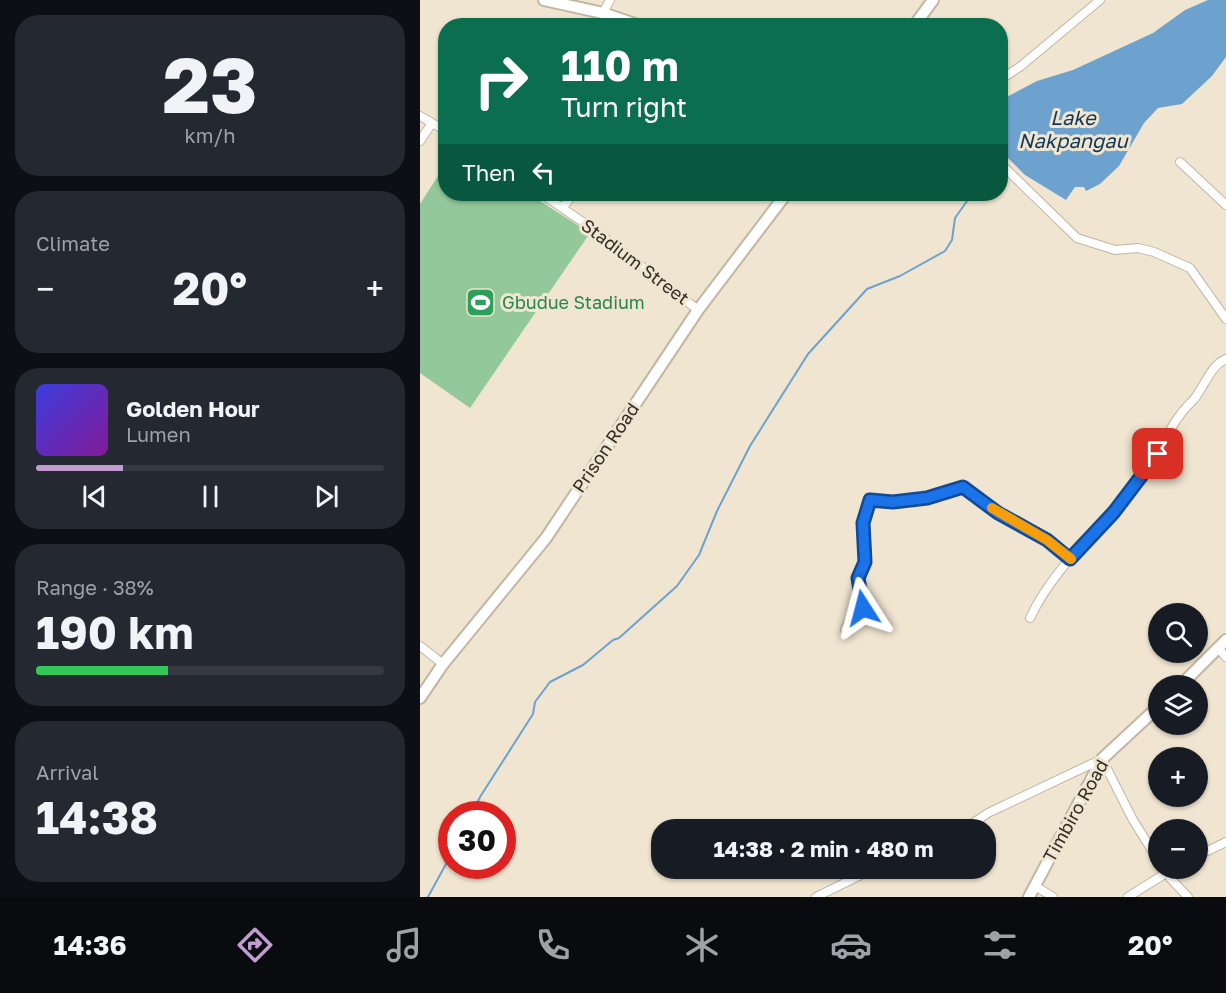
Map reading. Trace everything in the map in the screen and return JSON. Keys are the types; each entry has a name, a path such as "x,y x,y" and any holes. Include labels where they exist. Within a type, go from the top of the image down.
{"street":[{"path":"544,0 618,18"},
{"path":"603,13 610,0"},
{"path":"920,18 933,0"},
{"path":"1008,75 1100,0"},
{"path":"420,116 438,126"},
{"path":"420,141 432,123"},
{"path":"1180,162 1226,205"},
{"path":"1008,171 1077,238 1115,250 1138,248 1154,252 1190,268 1226,319"},
{"name":"Stadium Street","path":"553,201 698,310"},
{"path":"563,207 568,201"},
{"name":"Prison Road","path":"420,698 443,664 546,538 698,310 781,201"},
{"path":"1030,618 1039,598 1070,559 1114,512 1158,454 1179,416 1218,362 1226,359"},
{"path":"845,629 853,616 863,608 858,578 865,562 863,523 870,500 893,502 927,498 963,487 998,513 1047,540 1070,559"},
{"path":"420,646 443,664"},
{"path":"1192,675 1223,648"},
{"name":"Timbiro Road","path":"1029,897 1102,759 1148,716"},
{"path":"979,819 1102,759 1148,844"},
{"path":"1208,851 1226,842"},
{"path":"816,897 853,879"},
{"path":"1128,897 1155,879"},
{"path":"1171,879 1188,897"},
{"path":"1035,886 1053,897"}],"green space":[{"name":"Gbudue Stadium","path":"438,176 438,201 540,201 590,233 470,408 420,373 420,204"}],"water":[{"name":"Lake Nakpangau","path":"1208,0 1226,0 1226,57 1212,76 1182,104 1158,108 1144,123 1119,166 1100,184 1086,191 1084,187 1075,187 1066,200 1025,175 1008,158 1008,96 1037,81 1073,70 1153,33 1185,10"}],"waterway":[{"path":"478,801 533,714 535,702 550,682 583,665 613,640 619,638 677,586 699,555 717,511 750,446 808,354 867,289 900,276 945,251 952,240 955,218 967,201"},
{"path":"428,897 438,879"}],"slow traffic":[{"path":"992,508 1047,540 1071,559"}],"place":[{"name":"Gbudue Stadium","path":"481,303"}],"route":[{"path":"863,608 858,578 865,562 863,523 870,500 893,502 927,498 963,487 998,513 1047,540 1070,559 1114,512 1158,454"}]}
